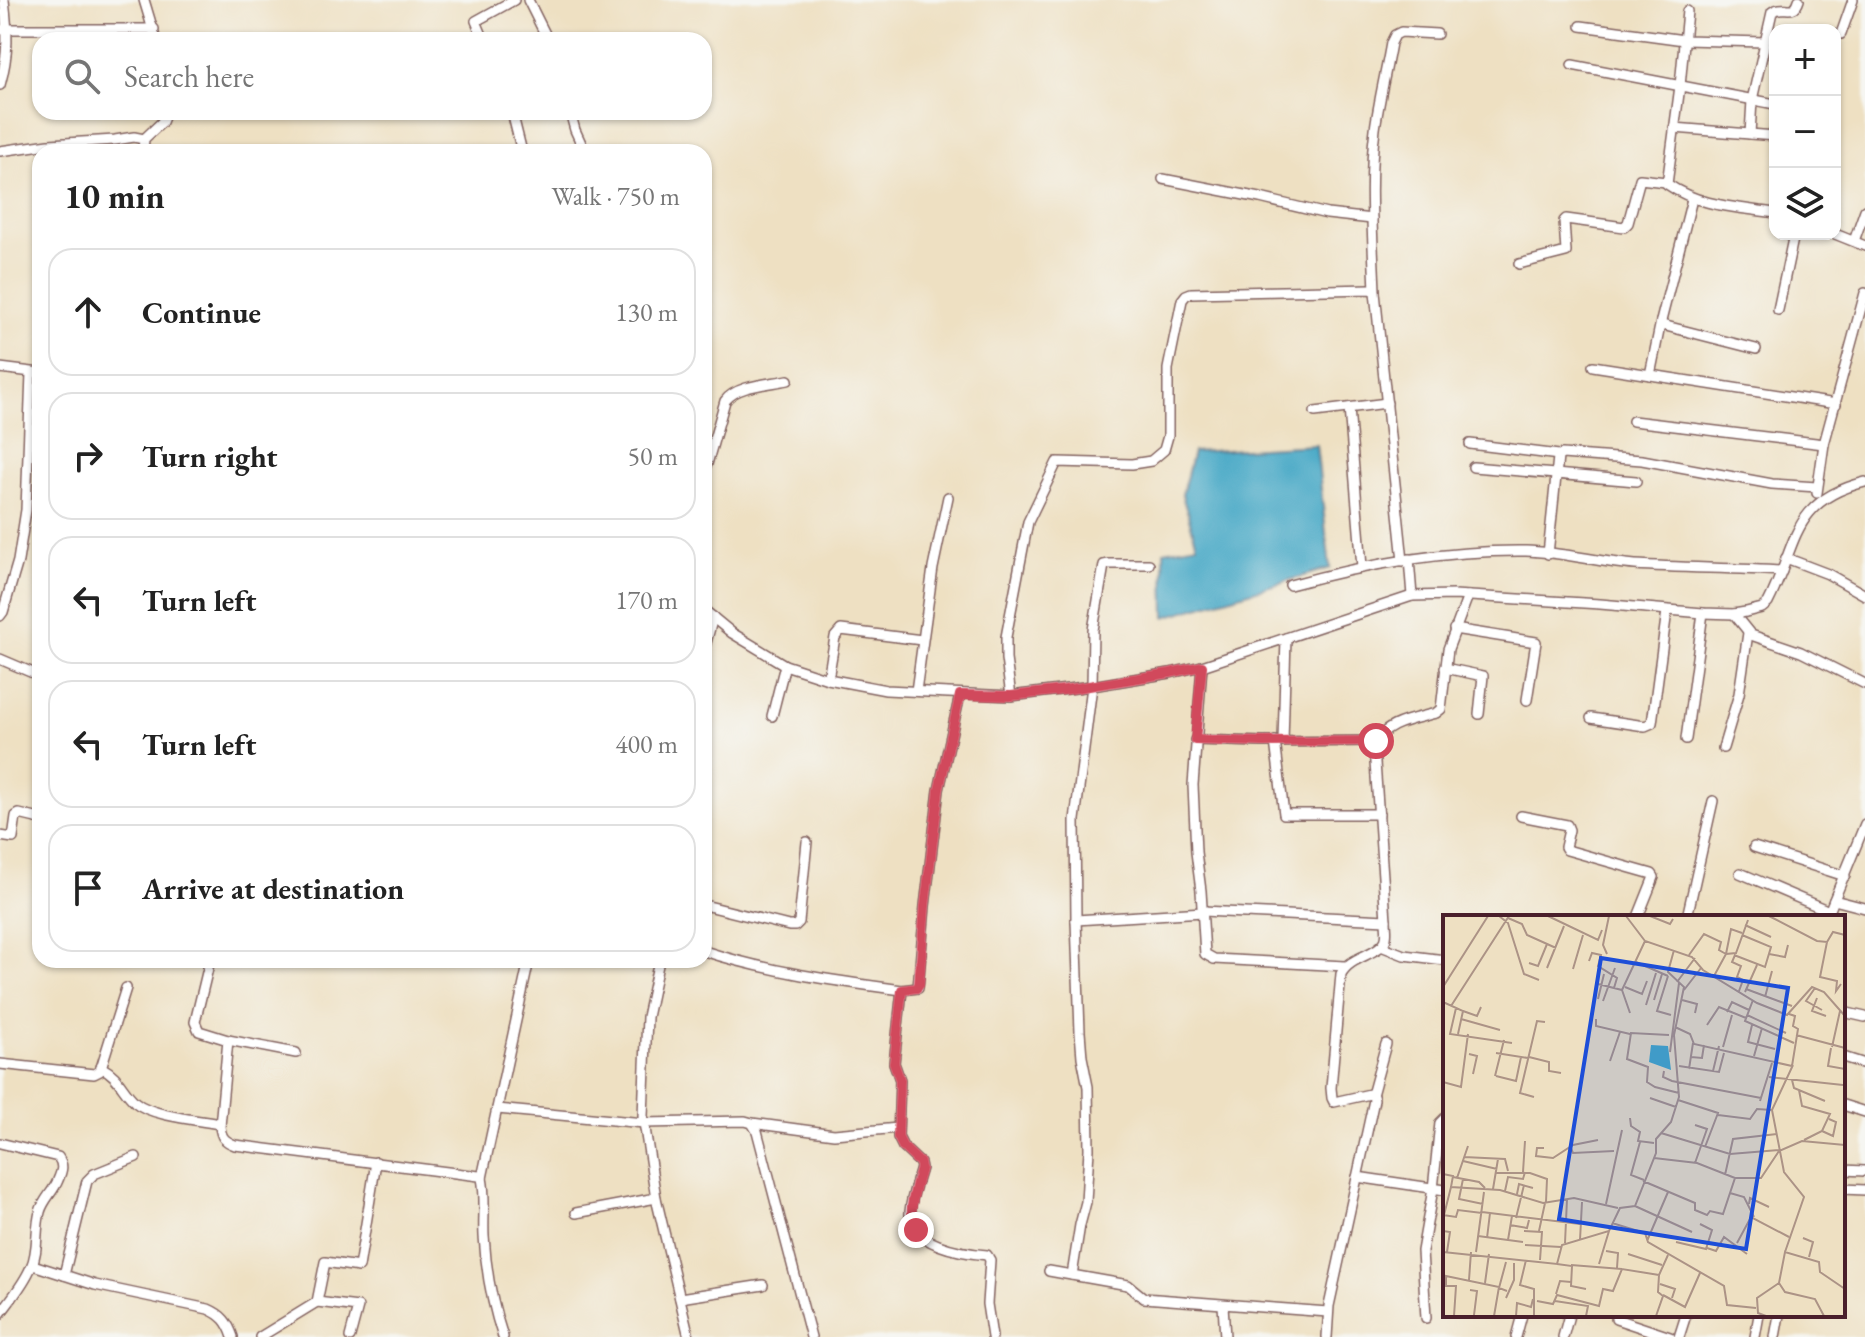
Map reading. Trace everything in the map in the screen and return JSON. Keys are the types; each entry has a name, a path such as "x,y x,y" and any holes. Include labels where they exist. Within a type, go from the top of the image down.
{"street":[{"path":"0,85 8,53 4,0"},
{"path":"144,0 155,32"},
{"path":"481,32 476,21 514,0"},
{"path":"528,0 545,32"},
{"path":"1750,134 1752,100 1772,12 1778,8 1794,9 1799,0"},
{"path":"1841,34 1853,0"},
{"path":"1666,182 1687,11"},
{"path":"1581,26 1684,40 1765,42"},
{"path":"4,30 154,29"},
{"path":"1412,596 1375,291 1372,166 1375,130 1391,43 1395,35 1401,32 1437,34"},
{"path":"1572,65 1769,103"},
{"path":"144,144 144,139 163,120"},
{"path":"514,120 520,144"},
{"path":"572,120 581,144"},
{"path":"1674,128 1769,136"},
{"path":"49,144 134,137 144,139"},
{"path":"0,151 32,146"},
{"path":"1163,179 1327,214 1372,219"},
{"path":"1519,264 1566,252 1566,219 1624,227 1628,223 1640,179 1666,182 1692,199 1769,212"},
{"path":"1650,375 1692,199"},
{"path":"1854,241 1865,210"},
{"path":"1841,236 1865,246"},
{"path":"1778,310 1793,240"},
{"path":"1011,696 1006,637 1028,522 1057,462 1132,464 1151,461 1164,450 1168,436 1168,369 1182,300 1186,295 1214,292 1375,291"},
{"path":"1816,504 1824,444 1865,293"},
{"path":"1661,321 1664,327 1756,349"},
{"path":"1593,366 1836,404"},
{"path":"0,368 32,372"},
{"path":"712,446 729,396 741,389 788,380"},
{"path":"1315,412 1387,403"},
{"path":"1349,408 1362,567"},
{"path":"1633,421 1824,444"},
{"path":"0,616 18,561 26,510 32,428"},
{"path":"1470,444 1559,455 1642,460 1772,484 1817,487"},
{"path":"1548,554 1559,455"},
{"path":"1473,467 1636,481"},
{"path":"712,621 713,617 732,633 785,665 828,679 886,690 1011,696 1092,686 1202,666 1412,596 1468,596 1734,614 1765,606 1800,525 1816,504 1848,487 1865,482"},
{"path":"916,691 934,560 948,497"},
{"path":"1290,585 1362,567 1406,560 1511,552 1634,565 1782,571"},
{"path":"1786,558 1828,574 1865,595"},
{"path":"1072,1275 1086,1202 1089,1149 1088,1087 1081,1050 1075,820 1092,686 1092,639 1104,565 1149,564"},
{"path":"1202,666 1193,785 1204,949 1214,959 1345,966 1381,946 1386,939 1376,741 1393,726 1440,711 1454,629 1468,596"},
{"path":"1591,718 1645,726 1652,723 1667,611"},
{"path":"1686,739 1703,613"},
{"path":"1734,614 1748,633 1801,652 1865,684"},
{"path":"1454,629 1536,642 1527,700"},
{"path":"828,679 835,637 841,630 922,640"},
{"path":"1723,748 1737,704 1748,633"},
{"path":"1286,638 1279,742 1284,814 1379,814"},
{"path":"0,659 32,673"},
{"path":"772,716 785,665"},
{"path":"1445,668 1483,676 1479,714"},
{"path":"712,953 806,977 902,990 917,988 939,790 960,695"},
{"path":"1195,740 1376,741"},
{"path":"1687,915 1713,801"},
{"path":"0,836 13,838 16,816 19,814 32,817"},
{"path":"1521,816 1567,825 1567,850 1652,874 1654,877 1639,915"},
{"path":"1740,873 1828,914 1865,824"},
{"path":"712,907 795,926 799,922 807,842"},
{"path":"1754,847 1845,876"},
{"path":"1834,900 1865,908"},
{"path":"1076,920 1203,911 1386,920"},
{"path":"1381,946 1404,955 1443,960"},
{"path":"1345,966 1340,980 1332,1098 1337,1103 1372,1095"},
{"path":"208,968 195,1025 199,1031 296,1053"},
{"path":"503,1337 489,1287 482,1178 527,968"},
{"path":"657,968 647,1017 644,1123 656,1198 689,1337"},
{"path":"0,1064 94,1074 100,1071 126,988"},
{"path":"902,990 894,1063 900,1080 899,1142 917,1159 921,1168 910,1211 911,1219 916,1230 927,1240 966,1253 987,1255 990,1260 987,1311 992,1337"},
{"path":"1845,1012 1865,1017"},
{"path":"228,1040 220,1124 221,1137 227,1142 482,1178"},
{"path":"1327,1337 1328,1312 1374,1100 1372,1095 1386,1044"},
{"path":"1845,1058 1865,1064"},
{"path":"101,1067 113,1074 135,1101 147,1109 220,1124"},
{"path":"1845,1106 1865,1112"},
{"path":"497,1109 644,1123 745,1121 834,1134 898,1128"},
{"path":"1426,1318 1422,1251 1440,1123 1443,1120"},
{"path":"752,1123 757,1131 811,1337"},
{"path":"0,1143 58,1157 62,1163 57,1183 40,1212 33,1265 0,1314"},
{"path":"64,1275 87,1181 94,1174 136,1157"},
{"path":"317,1302 325,1262 359,1267 376,1162"},
{"path":"1845,1170 1865,1171"},
{"path":"1357,1177 1443,1190"},
{"path":"1845,1189 1865,1190"},
{"path":"576,1213 656,1198"},
{"path":"33,1265 95,1285 208,1309 223,1317 233,1337"},
{"path":"1049,1271 1128,1285 1144,1298 1328,1312"},
{"path":"680,1298 763,1285"},
{"path":"260,1337 317,1302 358,1307 350,1337"},
{"path":"1223,1305 1225,1337"},
{"path":"1516,1337 1521,1317"},
{"path":"1563,1337 1568,1317"},
{"path":"1679,1337 1685,1317"},
{"path":"1755,1337 1759,1317"},
{"path":"1775,1337 1779,1317"},
{"path":"1616,1319 1670,1337"}],"water":[{"path":"1316,445 1330,568 1165,617 1164,551 1197,545 1182,495 1193,452"}],"route":[{"path":"916,1230 910,1211 921,1168 917,1159 899,1142 900,1077 894,1063 902,990 918,988 919,985 939,790 960,695 1011,696 1064,690 1202,666 1195,740 1376,741"}]}
